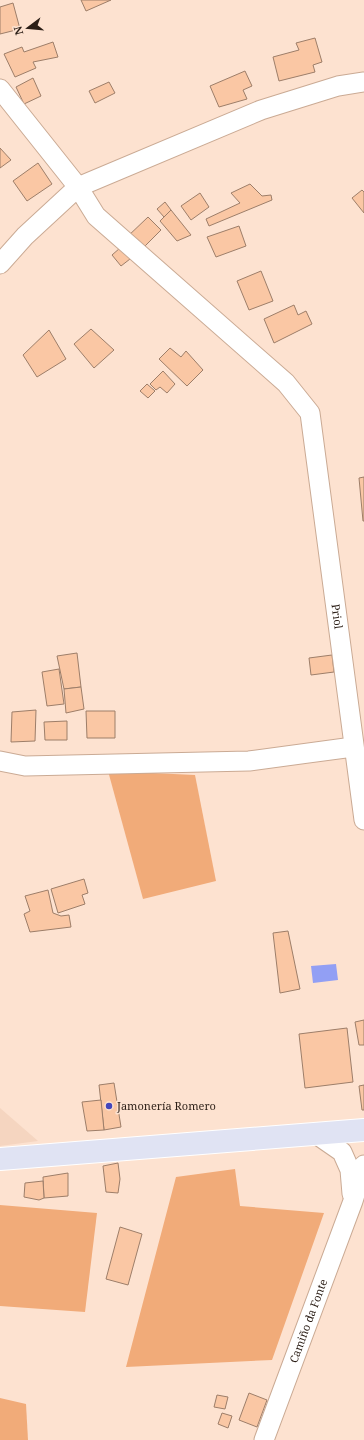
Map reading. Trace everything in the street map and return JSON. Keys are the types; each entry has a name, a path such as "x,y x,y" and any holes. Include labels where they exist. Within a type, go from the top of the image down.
{"main road":[{"path":"0,1159 361,1130"}],"street":[{"path":"0,264 25,236 78,187 261,110 338,86 364,82"},
{"path":"0,89 78,187"},
{"name":"Priol","path":"78,187 96,216 286,383 310,413 353,747 364,820"},
{"path":"0,761 25,766 249,761 353,747"},
{"path":"357,1168 350,1147 361,1130"},
{"path":"316,1134 342,1152 357,1168"},
{"path":"0,1166 26,1157"},
{"name":"Camiño da Fonte","path":"264,1440 353,1201 357,1168"}],"shaded area":[{"path":"108,771 195,775 216,881 143,899"},
{"path":"0,1108 38,1141 0,1146"},
{"path":"235,1169 240,1206 324,1213 272,1360 126,1367 176,1177"},
{"path":"0,1205 97,1213 85,1312 0,1306"},
{"path":"0,1398 26,1404 28,1440 0,1440"}],"water":[{"path":"336,964 338,980 313,983 311,966"}],"building":[{"path":"81,0 111,0 86,11"},
{"path":"13,3 20,29 0,34 0,7"},
{"path":"315,38 322,62 313,65 315,72 279,81 273,57 299,50 296,43"},
{"path":"53,42 58,57 33,62 36,68 15,77 4,54 22,47 24,52"},
{"path":"245,71 252,86 243,90 247,99 219,107 210,86"},
{"path":"33,78 41,96 24,104 16,87"},
{"path":"109,82 115,93 95,103 89,91"},
{"path":"0,148 11,160 0,168"},
{"path":"38,163 52,184 27,201 13,181"},
{"path":"250,184 262,196 271,195 272,200 209,226 206,219 240,203 231,193"},
{"path":"362,190 364,192 364,213 352,198"},
{"path":"200,193 209,207 191,220 181,206"},
{"path":"165,202 171,210 164,217 157,209"},
{"path":"171,210 191,235 177,241 160,221"},
{"path":"148,217 161,230 141,250 126,238"},
{"path":"239,226 246,246 216,257 207,237"},
{"path":"120,248 130,259 121,266 112,255"},
{"path":"261,271 273,301 249,310 237,281"},
{"path":"294,305 298,315 306,311 312,324 274,343 264,319"},
{"path":"91,329 114,350 94,368 74,344"},
{"path":"49,330 66,359 37,377 23,355"},
{"path":"170,348 181,357 186,351 203,370 187,386 159,359"},
{"path":"163,371 175,384 167,393 160,387 156,390 150,384"},
{"path":"147,384 155,391 148,398 140,391"},
{"path":"364,477 364,521 363,521 359,478"},
{"path":"77,653 81,687 64,689 57,656"},
{"path":"332,655 334,672 311,675 309,658"},
{"path":"59,669 64,704 47,706 42,672"},
{"path":"81,687 84,709 66,713 64,689"},
{"path":"36,710 35,741 11,742 12,712"},
{"path":"86,711 115,711 115,738 87,738"},
{"path":"67,721 67,740 45,740 44,722"},
{"path":"84,879 88,893 82,895 85,904 58,913 51,889"},
{"path":"48,890 53,913 61,916 69,915 71,927 30,932 24,914 30,911 25,896"},
{"path":"288,931 300,989 280,993 273,933"},
{"path":"364,1020 364,1045 359,1045 355,1022"},
{"path":"347,1028 353,1082 305,1088 299,1034"},
{"name":"Jamonería Romero","path":"114,1083 121,1127 104,1130 99,1085"},
{"path":"364,1085 364,1110 362,1110 359,1086"},
{"path":"101,1100 104,1130 87,1131 82,1102"},
{"path":"118,1163 120,1179 118,1193 106,1192 103,1166"},
{"path":"68,1173 68,1196 44,1198 43,1177"},
{"path":"43,1181 44,1198 39,1200 24,1197 25,1183"},
{"path":"120,1227 142,1234 128,1285 106,1279"},
{"path":"249,1393 267,1400 257,1427 239,1420"},
{"path":"217,1395 228,1397 225,1409 214,1407"},
{"path":"222,1413 232,1416 228,1428 218,1424"}],"place":[{"name":"Jamonería Romero","path":"109,1106"}]}
